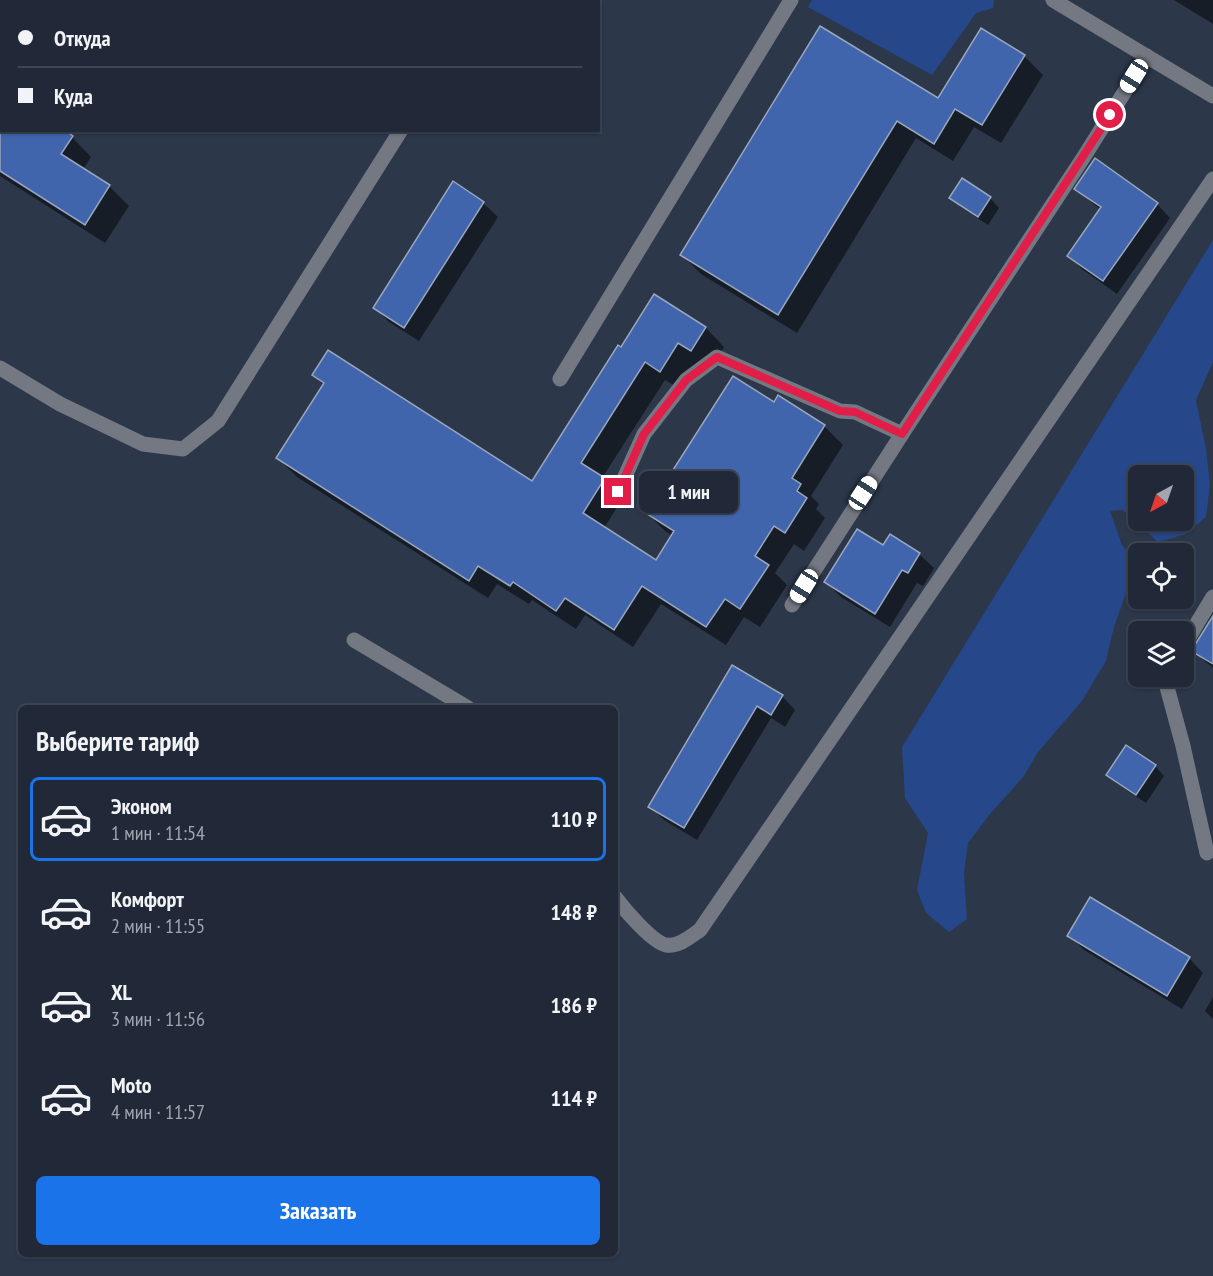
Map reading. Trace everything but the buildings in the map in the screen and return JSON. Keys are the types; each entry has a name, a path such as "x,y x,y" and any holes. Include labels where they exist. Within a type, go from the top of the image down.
{"street":[{"path":"560,379 791,0"},
{"path":"1053,0 1213,96"},
{"path":"792,605 1079,165 1147,56"},
{"path":"0,368 60,404 143,444 183,449 218,421 400,132"},
{"path":"618,900 646,932 666,945 681,943 700,930 1213,179"},
{"path":"618,492 644,434 686,380 717,357 840,411 855,412 902,434"},
{"path":"1194,628 1213,597"},
{"path":"354,640 463,705"},
{"path":"1167,687 1207,853"}],"shaded area":[{"path":"812,0 994,0 993,8 976,13 932,75 808,7"},
{"path":"1213,240 1213,362 1196,400 1206,449 1210,485 1206,517 1194,527 1194,465 1128,465 1128,515 1123,510 1110,511 1122,545 1128,552 1128,592 1114,627 1106,661 1082,701 1038,752 1024,776 968,843 964,873 967,919 949,932 926,913 917,890 928,833 905,798 902,747"},
{"path":"1146,531 1190,531 1186,534 1158,542"}],"route":[{"path":"618,492 644,434 686,380 717,357 840,411 855,412 902,434 1110,115"}]}
